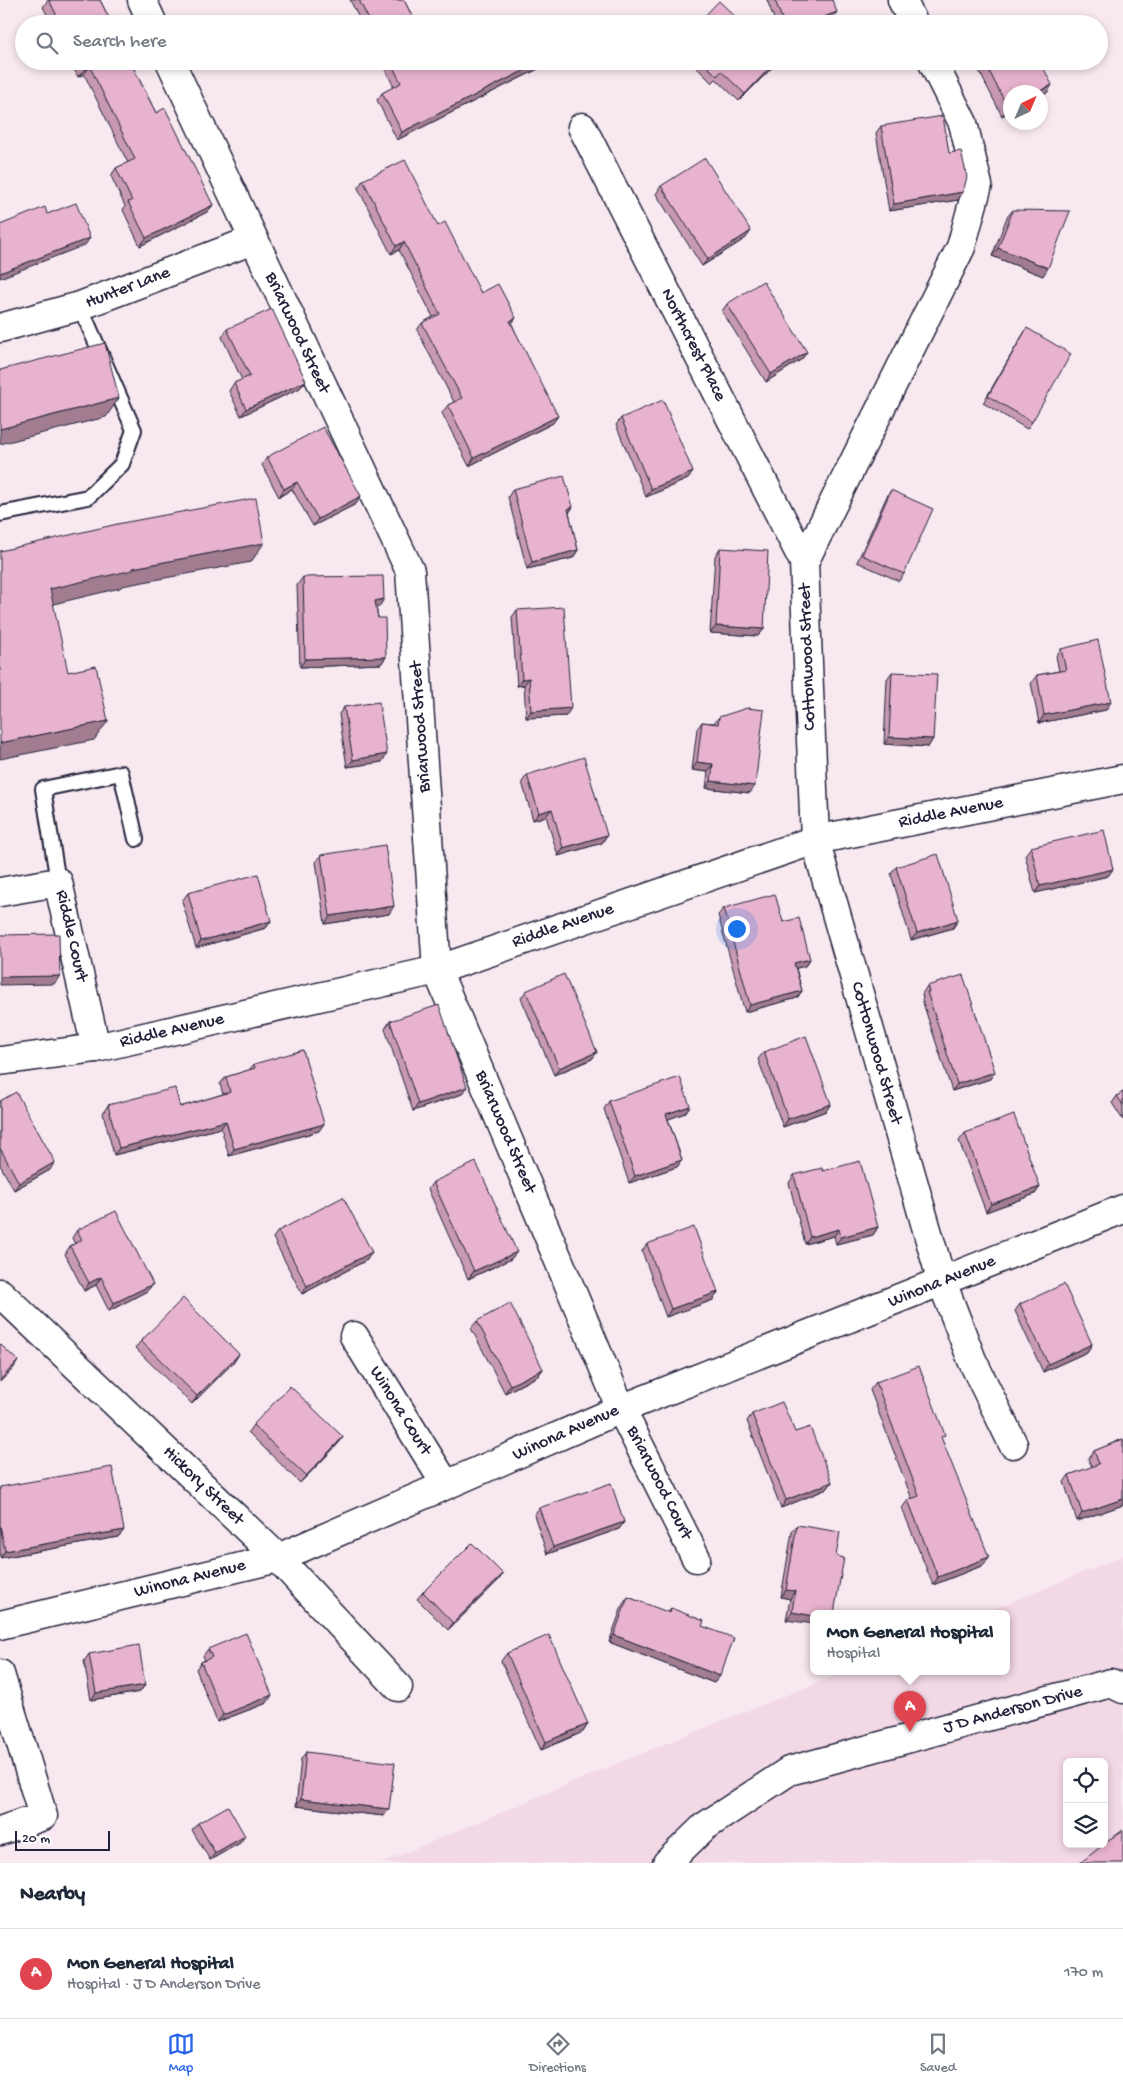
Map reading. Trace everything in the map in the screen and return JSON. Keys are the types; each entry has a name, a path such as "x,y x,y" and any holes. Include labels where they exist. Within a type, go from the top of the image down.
{"street":[{"path":"142,0 149,15"},
{"path":"902,0 910,15"},
{"name":"Briarwood Street","path":"174,70 410,571 437,970 621,1409"},
{"name":"Cottonwood Street","path":"936,70 963,123 978,185 961,247 804,562 815,840 942,1282 972,1360 1013,1444"},
{"name":"Northcrest Place","path":"582,127 804,562"},
{"name":"Hunter Lane","path":"0,328 80,306 253,240"},
{"name":"Riddle Avenue","path":"0,1061 96,1048 437,970 815,840 1123,779"},
{"name":"Riddle Court","path":"0,892 58,882 96,1048"},
{"name":"Winona Avenue","path":"0,1625 278,1558 621,1409 1123,1209"},
{"name":"Hickory Street","path":"0,1293 278,1558 398,1687"},
{"name":"Winona Court","path":"354,1336 446,1485"},
{"name":"Briarwood Court","path":"621,1409 696,1558"},
{"path":"0,1674 43,1816 0,1831"},
{"name":"J D Anderson Drive","path":"667,1863 704,1827 788,1771 1119,1683"}],"lane":[{"path":"0,514 88,496 122,464 134,430 80,306"},
{"path":"58,882 43,789 121,773 136,839"}],"shaded area":[{"path":"1123,1556 1123,1863 382,1863 635,1756 837,1675 1010,1675 1010,1610 992,1610"}],"building":[{"path":"49,0 100,0 108,15 56,15"},
{"path":"359,0 404,0 412,15 366,15"},
{"path":"775,0 832,0 837,12 829,15 781,15"},
{"path":"719,1 734,15 706,15"},
{"path":"91,70 134,70 156,113 165,108 213,205 146,238 128,202 132,201 116,168 135,159"},
{"path":"394,70 525,70 402,132 382,93 401,83"},
{"path":"711,70 768,70 745,94 721,71 717,76"},
{"path":"989,70 1044,70 1052,85 1048,87 1048,85 1003,85 1003,98"},
{"path":"943,116 949,153 961,151 967,177 963,192 894,204 881,126"},
{"path":"705,158 751,231 708,259 661,186"},
{"path":"405,160 438,226 445,222 481,293 498,284 516,318 510,321 558,416 474,458 448,405 462,398 422,323 440,314 404,242 396,246 363,180"},
{"path":"76,203 90,238 0,273 0,225 45,207 47,214"},
{"path":"1013,210 1070,211 1048,268 998,248"},
{"path":"763,281 807,352 771,374 727,304"},
{"path":"272,309 306,381 246,409 234,383 250,376 227,329"},
{"path":"1027,328 1071,354 1032,422 988,396"},
{"path":"105,343 119,398 0,429 0,370"},
{"path":"663,400 693,472 651,489 621,418"},
{"path":"323,427 361,496 318,519 297,482 284,489 267,457"},
{"path":"564,476 573,507 568,509 578,550 532,562 513,489"},
{"path":"891,490 933,509 904,574 862,555"},
{"path":"256,498 264,543 133,568 133,570 50,589 68,672 96,666 108,721 0,743 0,551 122,523"},
{"path":"720,548 768,551 764,629 716,626"},
{"path":"383,576 384,599 375,601 378,618 385,618 386,657 305,659 303,577"},
{"path":"564,607 571,708 531,711 529,678 522,679 517,610"},
{"path":"1098,640 1111,702 1044,715 1037,675 1066,670 1061,649"},
{"path":"892,672 937,674 933,739 889,737"},
{"path":"379,702 387,754 353,760 344,707"},
{"path":"747,708 764,710 755,786 711,781 713,764 697,762 702,722 718,724 719,717"},
{"path":"584,757 607,835 563,848 552,809 539,813 527,775"},
{"path":"1104,830 1113,869 1040,886 1031,847"},
{"path":"385,845 394,906 330,916 321,855"},
{"path":"938,854 958,920 917,933 896,867"},
{"path":"258,874 271,921 201,941 188,893"},
{"path":"775,894 783,922 799,918 810,959 794,963 802,991 750,1005 724,908"},
{"path":"59,934 60,976 0,977 0,935"},
{"path":"564,974 597,1052 559,1068 526,991"},
{"path":"963,975 995,1072 957,1084 927,992 929,992 927,986"},
{"path":"439,1005 467,1087 418,1104 390,1021"},
{"path":"806,1036 831,1104 788,1119 764,1052"},
{"path":"303,1050 324,1124 234,1149 226,1121 119,1148 108,1105 175,1088 180,1107 230,1092 226,1077 255,1068 254,1064"},
{"path":"680,1077 690,1106 666,1114 682,1160 635,1176 609,1101"},
{"path":"16,1092 55,1162 19,1183 0,1148 0,1101"},
{"path":"1123,1092 1123,1105 1117,1096"},
{"path":"1014,1115 1040,1187 991,1204 965,1133"},
{"path":"860,1161 878,1227 841,1237 839,1229 810,1237 794,1175 822,1168 823,1171"},
{"path":"476,1162 517,1252 474,1271 433,1182"},
{"path":"343,1197 372,1252 307,1286 278,1231"},
{"path":"116,1211 153,1284 114,1303 101,1277 89,1283 70,1246 82,1240 77,1230"},
{"path":"694,1227 718,1292 671,1309 647,1244"},
{"path":"1064,1284 1092,1344 1048,1364 1020,1304"},
{"path":"183,1298 239,1354 197,1396 141,1341"},
{"path":"510,1303 543,1369 510,1385 477,1321"},
{"path":"0,1344 18,1361 0,1380"},
{"path":"919,1366 945,1435 941,1437 989,1557 938,1577 908,1500 919,1496 876,1382"},
{"path":"290,1386 343,1437 306,1476 253,1425"},
{"path":"782,1402 795,1432 810,1427 832,1482 786,1500 752,1414"},
{"path":"1123,1439 1123,1499 1082,1513 1069,1475 1099,1464 1094,1451"},
{"path":"112,1467 124,1530 5,1551 0,1525 0,1487"},
{"path":"611,1483 624,1522 553,1547 539,1508"},
{"path":"797,1525 840,1532 836,1556 844,1558 835,1610 810,1610 810,1615 792,1612 795,1591 786,1590"},
{"path":"472,1543 503,1574 453,1623 423,1592"},
{"path":"628,1597 670,1613 671,1608 704,1621 702,1626 734,1638 720,1676 614,1635"},
{"path":"246,1633 272,1695 223,1715 201,1662 212,1657 208,1649"},
{"path":"549,1635 588,1724 546,1742 507,1653"},
{"path":"139,1645 145,1685 96,1693 89,1654"},
{"path":"306,1752 395,1763 389,1809 301,1799"},
{"path":"228,1806 245,1836 215,1853 198,1823"},
{"path":"1123,1830 1123,1863 1080,1863 1099,1848 1108,1848 1108,1841"}],"place":[{"name":"Mon General Hospital","path":"910,1732"}]}
